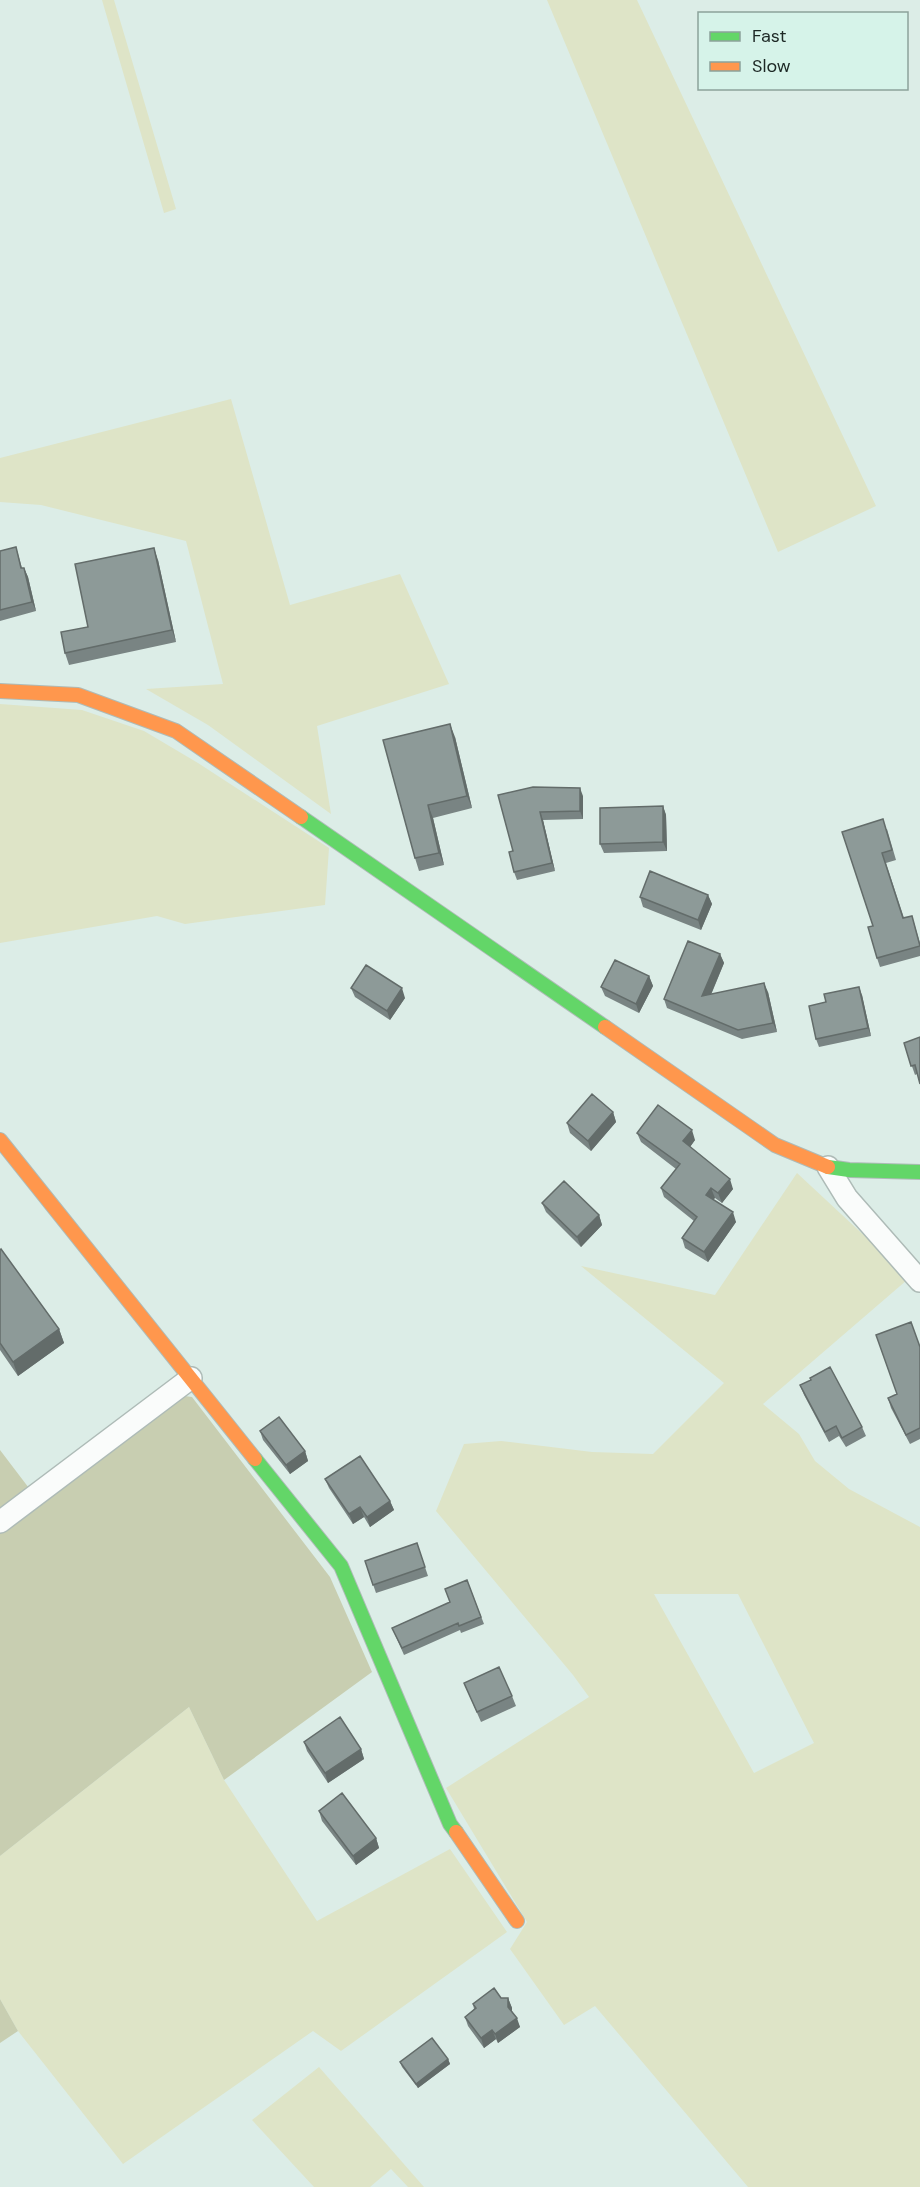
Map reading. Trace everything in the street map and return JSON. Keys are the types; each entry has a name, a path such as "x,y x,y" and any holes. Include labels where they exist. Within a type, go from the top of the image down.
{"street":[{"path":"0,691 78,695 176,731 775,1145 828,1167 849,1170 920,1172"},
{"path":"0,1140 341,1566 450,1824 517,1921"},
{"path":"828,1167 847,1198 920,1281"},
{"path":"0,1522 191,1378"}],"green space":[{"path":"102,0 114,0 176,209 164,213"},
{"path":"547,0 637,0 876,506 778,552"},
{"path":"231,399 290,605 400,574 449,684 317,726 331,814 208,725 146,689 223,684 186,541 41,505 0,502 0,458"},
{"path":"0,704 82,710 144,731 198,763 329,848 325,905 185,924 157,916 0,943"},
{"path":"797,1173 869,1240 907,1280 763,1404 799,1434 815,1461 849,1489 920,1527 920,2187 748,2187 595,2006 564,2025 510,1949 527,1922 446,1788 589,1697 436,1511 464,1444 501,1441 592,1452 653,1454 724,1383 581,1266 715,1295","holes":["654,1594 738,1594 814,1743 754,1773"]},
{"path":"177,1395 192,1397 330,1577 372,1672 224,1780 189,1707 0,1856 0,1450 38,1500"},
{"path":"189,1707 224,1780 317,1921 450,1849 507,1932 341,2051 313,2031 123,2164 18,2031 0,1999 0,1856"},
{"path":"0,1999 18,2031 0,2043"},
{"path":"319,2067 424,2187 408,2187 391,2169 370,2187 314,2187 252,2120"}],"building":[{"path":"16,547 21,568 24,568 32,602 0,610 0,551"},
{"path":"154,548 172,630 65,653 61,632 88,627 75,564"},
{"path":"450,724 467,796 428,805 439,853 415,858 383,740"},
{"path":"533,787 580,788 580,811 540,812 552,863 514,872 509,852 513,851 498,795"},
{"path":"663,806 663,842 600,844 600,808"},
{"path":"883,819 892,850 882,853 903,918 912,916 920,946 877,958 868,927 873,926 842,832"},
{"path":"650,871 708,895 698,920 640,897"},
{"path":"688,941 720,954 702,996 764,983 773,1023 738,1030 664,999"},
{"path":"615,960 649,976 636,1004 601,987"},
{"path":"366,965 402,988 387,1011 351,988"},
{"path":"859,987 868,1028 816,1039 809,1006 826,1002 824,994"},
{"path":"920,1037 920,1084 915,1065 911,1066 904,1043"},
{"path":"592,1094 613,1112 588,1141 567,1123"},
{"path":"658,1105 692,1130 683,1141 730,1179 718,1193 711,1188 706,1195 733,1212 704,1252 682,1238 697,1217 661,1188 680,1164 637,1133"},
{"path":"564,1181 599,1215 577,1237 542,1203"},
{"path":"1,1249 59,1329 13,1362 0,1343"},
{"path":"911,1322 920,1347 920,1428 906,1435 888,1398 897,1394 876,1335"},
{"path":"830,1367 862,1427 842,1438 836,1426 825,1432 800,1385"},
{"path":"279,1417 305,1451 286,1465 260,1431"},
{"path":"360,1456 390,1501 367,1517 360,1507 349,1514 325,1479"},
{"path":"417,1543 425,1567 373,1585 365,1561"},
{"path":"467,1580 481,1617 459,1626 458,1623 402,1648 392,1628 450,1602 445,1589"},
{"path":"499,1667 512,1696 477,1712 464,1683"},
{"path":"340,1717 361,1749 325,1773 304,1742"},
{"path":"342,1793 376,1838 353,1856 319,1811"},
{"path":"494,1988 501,1998 508,1998 508,2007 517,2018 495,2034 492,2030 481,2038 465,2017 476,2008 473,2004"},
{"path":"432,2038 448,2059 416,2084 400,2062"}],"traffic: fast":[{"path":"301,817 605,1027"},
{"path":"828,1167 849,1170 920,1172"},
{"path":"255,1459 341,1566 450,1824 456,1832"}],"traffic: slow":[{"path":"0,691 78,695 176,731 301,817"},
{"path":"605,1027 775,1145 828,1167"},
{"path":"0,1140 255,1459"},
{"path":"456,1832 517,1921"}]}
